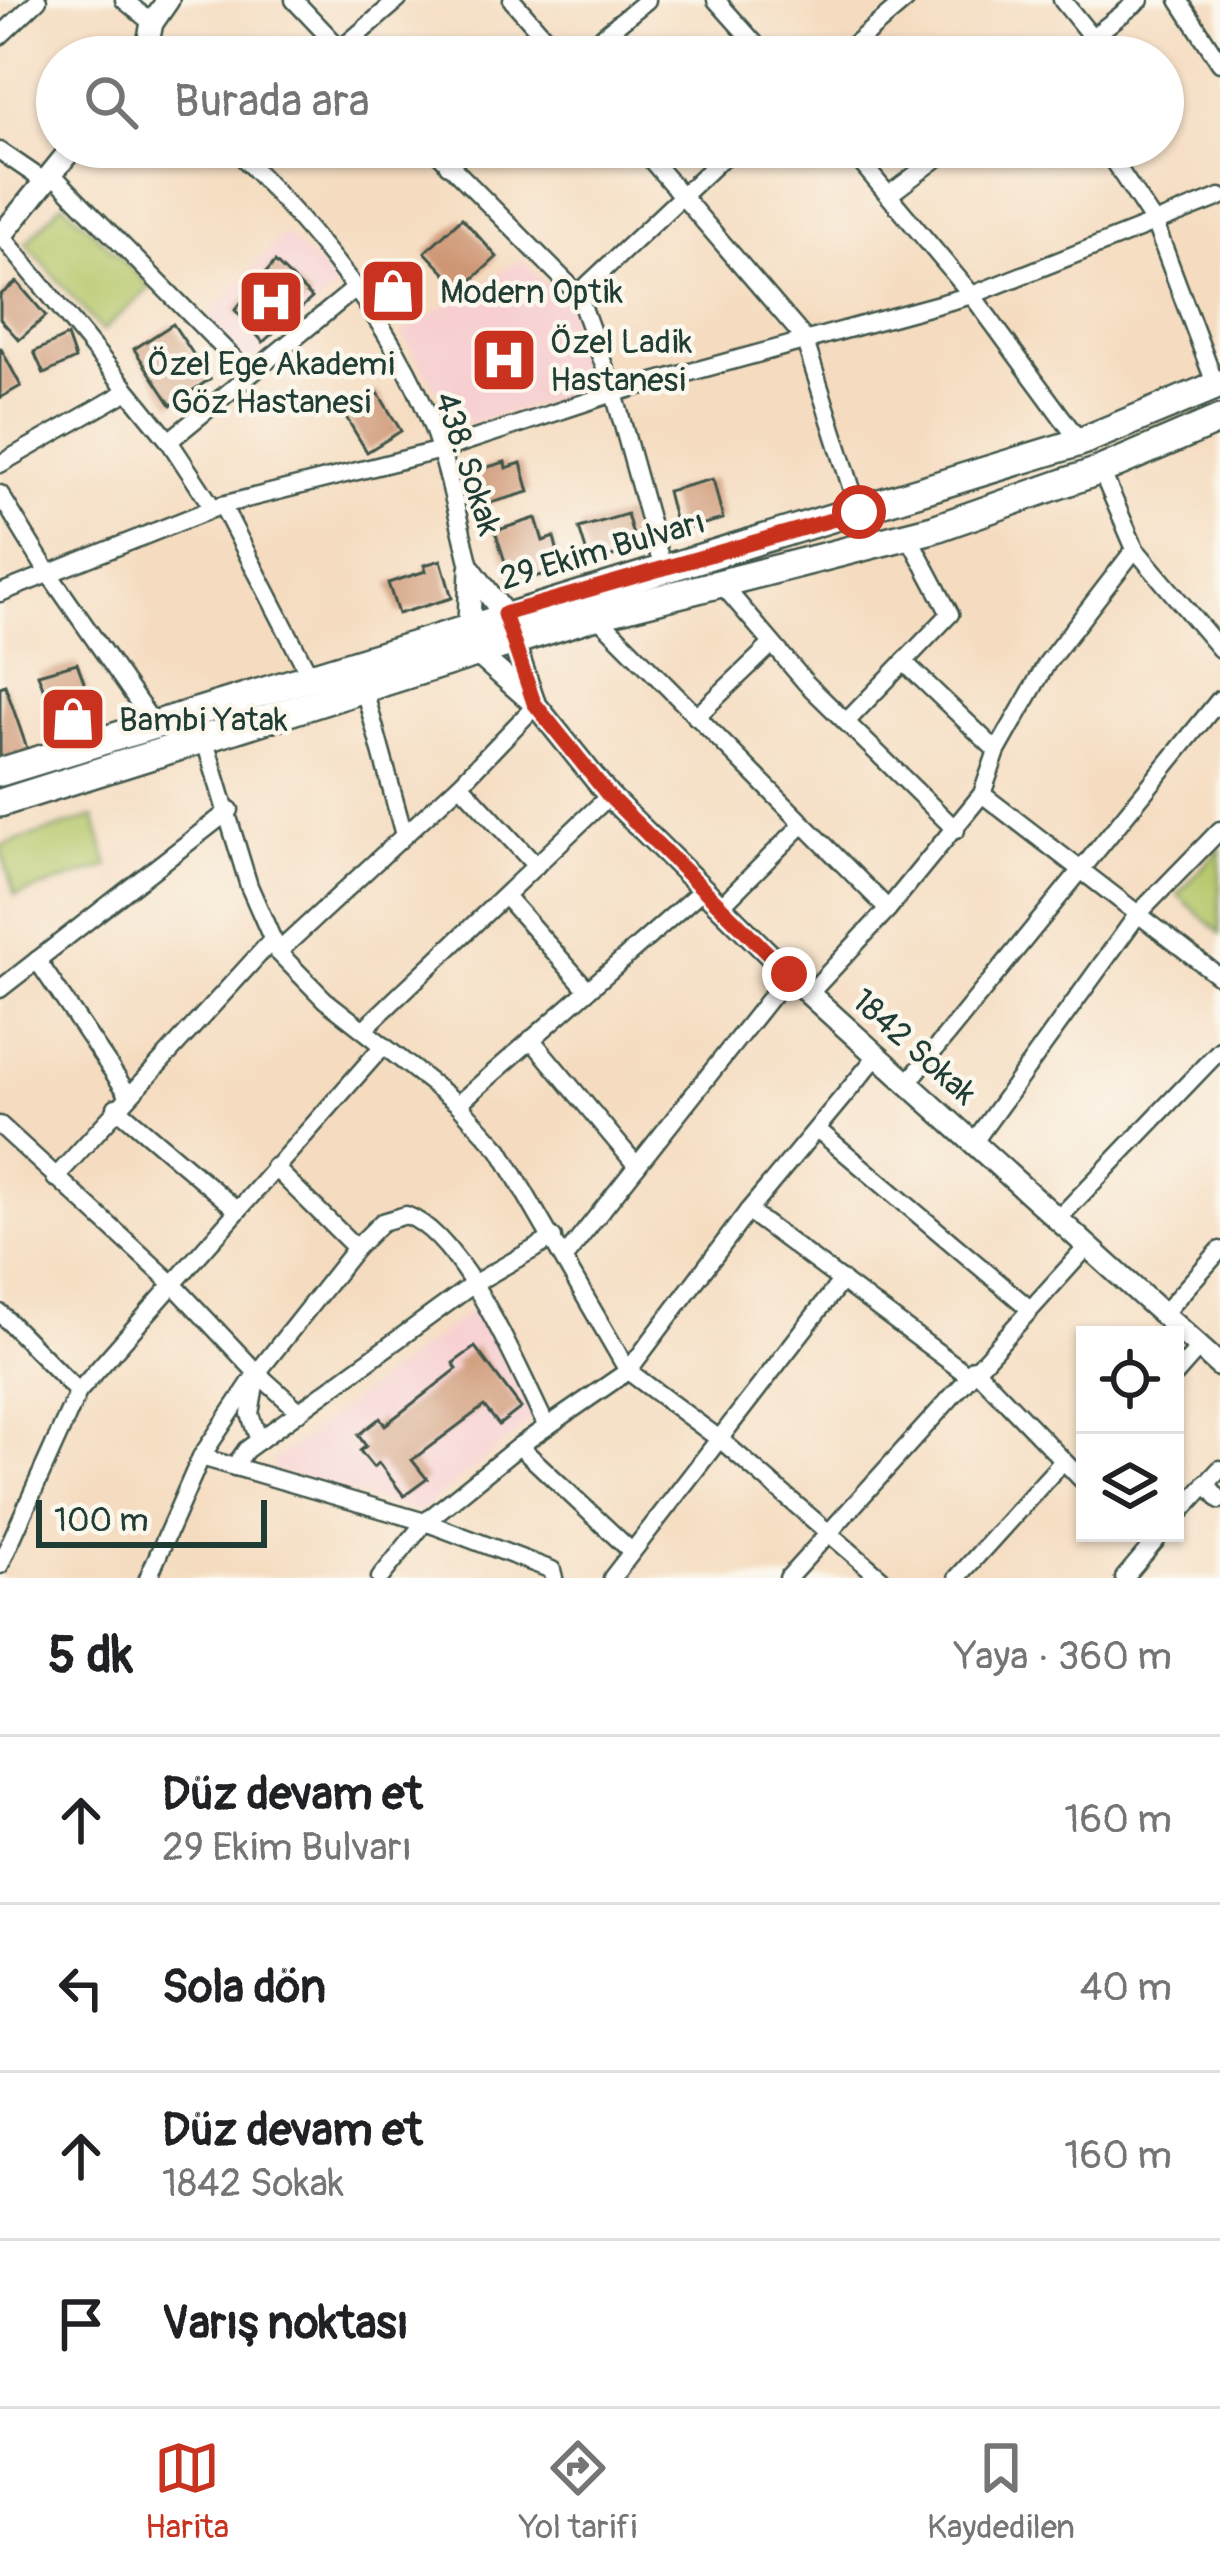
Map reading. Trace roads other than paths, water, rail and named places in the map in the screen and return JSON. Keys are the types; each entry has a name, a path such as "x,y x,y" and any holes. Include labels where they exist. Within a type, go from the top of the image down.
{"main road":[{"name":"29 Ekim Bulvarı","path":"0,772 504,614 859,512 1080,442 1218,385"},
{"name":"29 Ekim Bulvarı","path":"0,803 596,614 908,535 1217,427"}],"street":[{"path":"0,36 38,0"},
{"path":"124,0 152,22"},
{"path":"149,36 152,22 168,0"},
{"path":"294,0 328,36"},
{"path":"364,36 398,0"},
{"path":"512,0 544,36"},
{"path":"603,36 647,0"},
{"path":"716,0 748,36"},
{"path":"1062,0 1091,36 1140,0"},
{"path":"1179,0 1220,63"},
{"path":"861,36 895,3"},
{"path":"0,151 48,177 248,373"},
{"path":"56,168 1,236 218,506 311,678"},
{"name":"438. Sokak","path":"256,168 323,241 418,394 441,450 471,570"},
{"path":"451,168 578,294 614,393 663,568"},
{"path":"658,168 804,338 859,512"},
{"path":"578,294 709,168"},
{"path":"867,168 972,295 1080,442"},
{"path":"890,194 924,168"},
{"path":"1118,168 1155,224 1218,385"},
{"path":"0,593 218,506 441,450 614,393 972,295 1220,196"},
{"path":"169,441 356,288"},
{"path":"0,464 126,392"},
{"path":"1101,470 1135,549 1220,649"},
{"path":"0,494 47,572 155,726"},
{"path":"846,722 950,614 908,535"},
{"path":"809,994 956,830 982,794 997,751 1047,663 1135,549"},
{"path":"471,570 504,614 535,704"},
{"path":"471,570 469,625 478,654 535,704"},
{"path":"719,581 846,722 956,830"},
{"path":"596,614 888,909"},
{"path":"696,717 772,644"},
{"path":"904,662 997,751"},
{"path":"364,689 404,835"},
{"path":"906,1084 1220,698"},
{"path":"56,1178 122,1101 275,946 460,784 535,704"},
{"name":"1842 Sokak","path":"535,704 609,796 809,994 1220,1366"},
{"path":"204,738 230,810 249,886 275,946 325,1000 366,1027 382,1046 458,1104 500,1150 628,1371 722,1441 881,1578"},
{"path":"460,784 536,866"},
{"path":"982,794 1220,977"},
{"path":"366,1027 609,796"},
{"path":"0,988 230,810"},
{"path":"721,906 801,826"},
{"path":"973,1143 1138,914 1220,830"},
{"path":"458,1104 703,890"},
{"path":"505,896 588,990"},
{"path":"37,960 122,1101 236,1209"},
{"path":"564,1258 789,974"},
{"path":"531,1040 637,1166"},
{"path":"0,1565 78,1392 382,1046"},
{"path":"1056,1221 1220,1050"},
{"path":"380,1578 425,1522 547,1425 628,1371 748,1211 878,1056"},
{"path":"0,1125 172,1283 299,1411"},
{"path":"817,1129 1030,1309"},
{"path":"274,1167 356,1248"},
{"path":"748,1211 971,1371 1076,1474"},
{"path":"148,1578 201,1457 257,1373 382,1222 406,1215 425,1226 475,1283 547,1425"},
{"path":"234,1467 259,1441 475,1283 553,1238"},
{"path":"788,1578 1086,1248"},
{"path":"1161,1316 1220,1250"},
{"path":"612,1578 842,1280"},
{"path":"0,1313 78,1392"},
{"path":"1184,1365 1198,1349"},
{"path":"257,1373 250,1414 259,1441"},
{"path":"519,1446 631,1551"},
{"path":"201,1457 425,1522 552,1570 554,1578"},
{"path":"958,1578 1061,1462"},
{"path":"1184,1508 1220,1469"},
{"path":"1206,1484 1220,1500"},
{"path":"1124,1578 1148,1542"}],"place":[{"name":"Modern Optik","path":"393,291"},
{"name":"Özel Ege Akademi Göz Hastanesi","path":"271,302"},
{"name":"Özel Ladik Hastanesi","path":"504,360"},
{"name":"Bambi Yatak","path":"73,719"}]}
